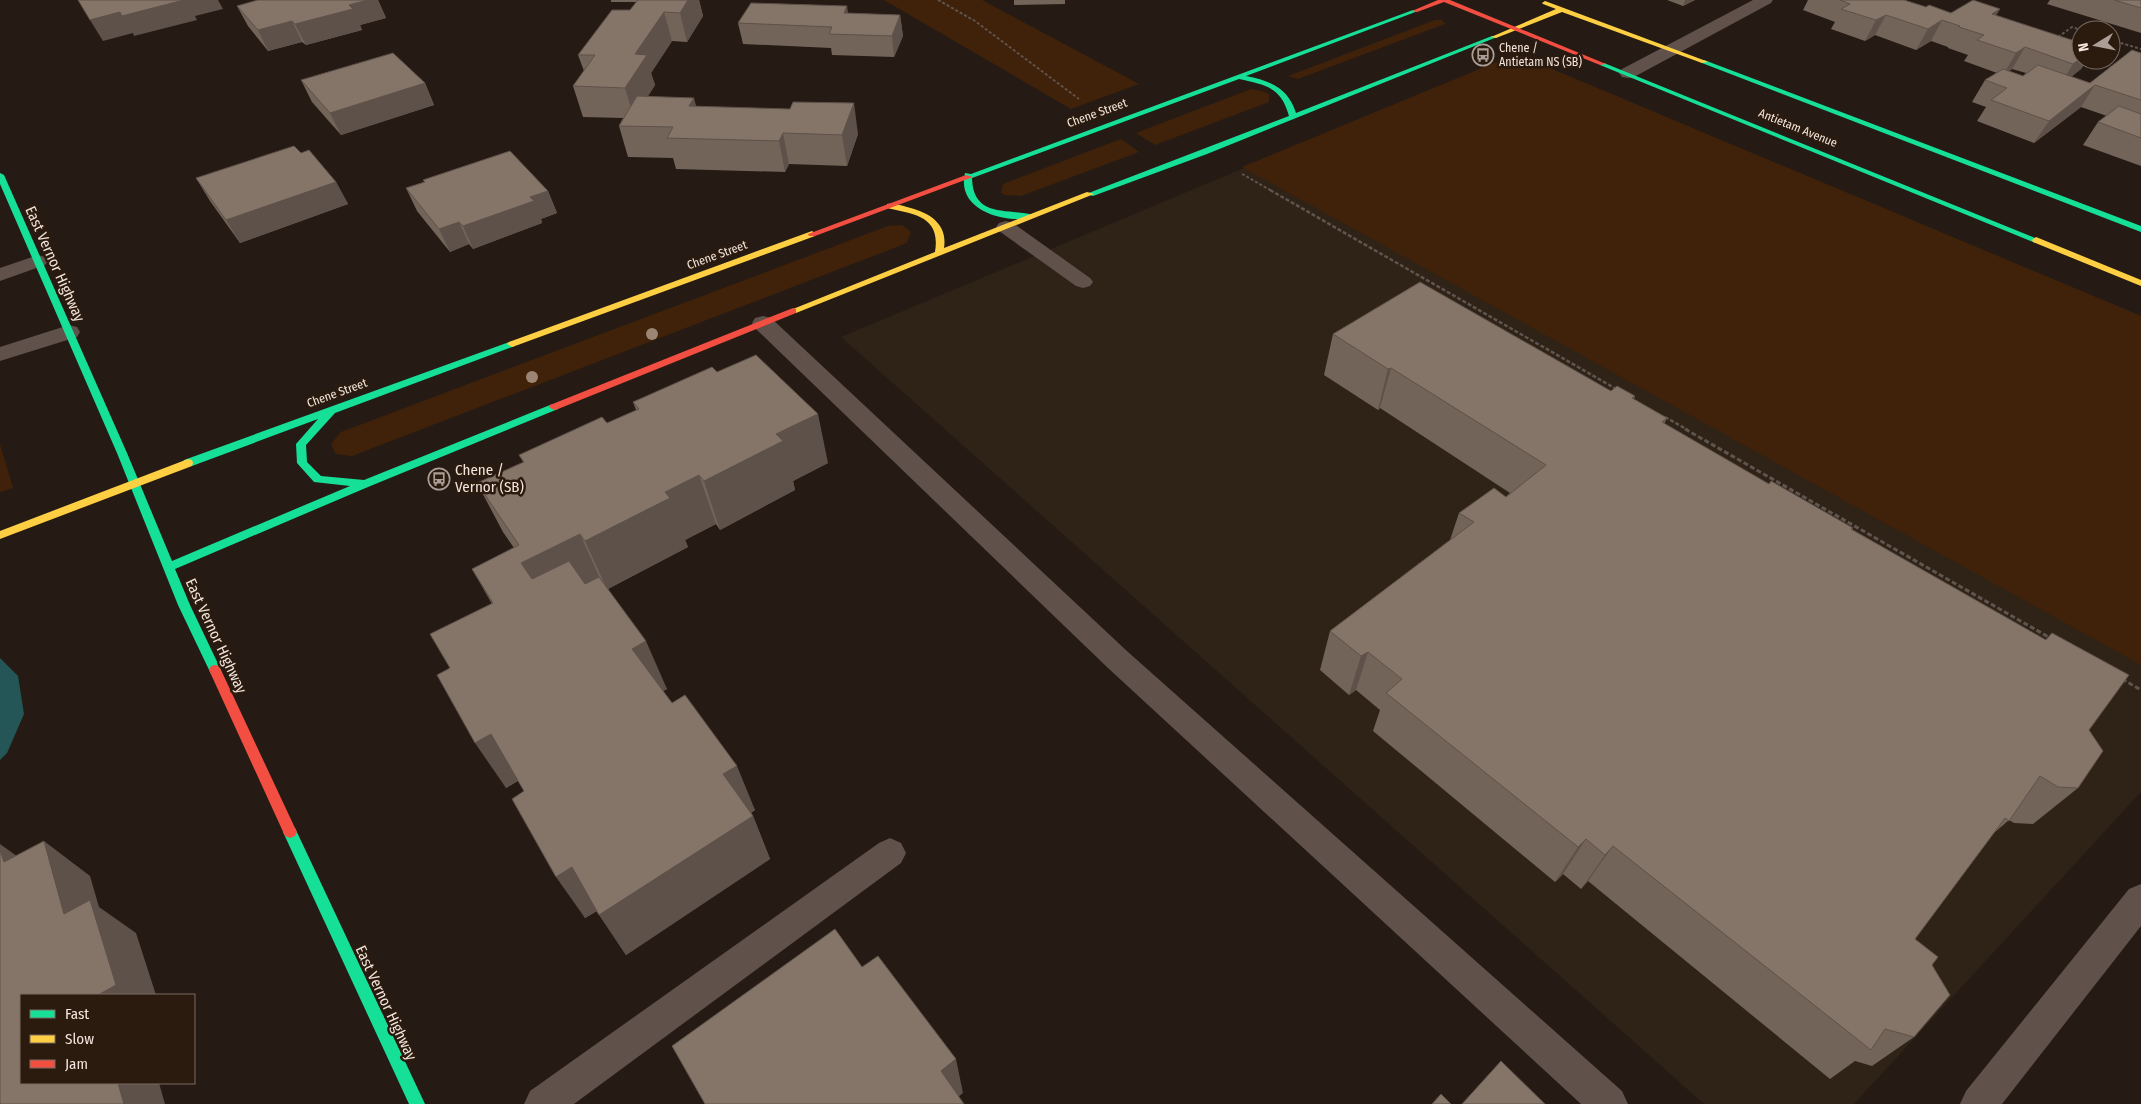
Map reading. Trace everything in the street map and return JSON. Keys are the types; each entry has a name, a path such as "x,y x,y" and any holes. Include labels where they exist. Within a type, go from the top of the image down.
{"street":[{"name":"Antietam Avenue","path":"1444,0 1628,73 2141,283"},
{"name":"Chene Street","path":"0,535 134,482 890,206 968,175 1240,77 1444,0"},
{"name":"Antietam Avenue","path":"1537,0 1858,120 2141,229"},
{"path":"1628,73 1765,0"},
{"path":"168,567 364,484 763,323 1561,10"},
{"path":"1240,77 1280,89 1291,102 1293,116"},
{"name":"East Vernor Highway","path":"0,174 134,482 168,567 417,1104"},
{"path":"968,175 969,192 977,204 993,214 1032,216"},
{"path":"890,206 907,208 921,213 936,223 942,238 939,254"},
{"path":"334,408 301,444 302,463 318,479 364,484"}],"lane":[{"path":"1006,227 1082,282"},
{"path":"0,274 38,261"},
{"path":"763,323 1118,660 1609,1104"},
{"path":"0,354 69,332"},
{"path":"543,1104 890,853"},
{"path":"1979,1104 2141,900"}],"path":[{"path":"938,0 975,21 1080,100"},
{"path":"2053,41 2071,28"},
{"path":"2121,43 2141,49"},
{"path":"1238,172 1625,394"},
{"path":"1660,414 2055,641"},
{"path":"2115,675 2141,690"}],"shaded area":[{"path":"884,0 982,0 1139,84 1071,109"},
{"path":"1435,20 1442,20 1445,24 1298,79 1288,76"},
{"path":"1516,54 2141,316 2141,792 1854,1104 1704,1104 841,337"},
{"path":"1516,54 2141,316 2141,665 1242,167"},
{"path":"1251,89 1269,94 1269,102 1155,145 1136,133"},
{"path":"1121,139 1139,152 1021,196 1001,193 1003,184"},
{"path":"902,225 911,232 907,243 352,456 336,454 331,444 341,432 888,226"},
{"path":"0,444 13,488 0,492"}],"water":[{"path":"0,658 18,676 24,714 7,753 0,760"}],"building":[{"path":"78,0 184,0 122,16 120,12 90,20"},
{"path":"258,0 368,0 349,5 353,9 295,24 292,21 258,30 237,6"},
{"path":"638,0 688,0 680,13 664,12 635,54 647,55 625,88 573,86 595,55 578,55 612,10 630,10"},
{"path":"1840,0 1904,0 1926,7 1929,5 1951,13 1973,0 2000,9 1992,14 2071,40 2071,63 2025,47 2016,53 1977,40 1984,35 1942,20 1928,29 1886,15 1876,20 1841,9 1850,4"},
{"path":"2114,0 2141,0 2141,8"},
{"path":"751,3 847,6 844,13 900,15 892,36 829,34 832,27 738,23"},
{"path":"2132,50 2141,53 2141,100 2095,85 2049,121 1991,100 2007,88 1985,80 2003,69 2023,76 2038,65 2090,83 2107,70 2121,70 2121,59"},
{"path":"393,53 425,83 330,113 301,80"},
{"path":"637,96 694,98 689,106 790,109 793,102 854,103 842,135 783,133 779,141 667,138 673,127 619,126"},
{"path":"2119,106 2141,114 2141,138 2098,122"},
{"path":"294,146 301,153 309,150 336,182 226,220 196,178"},
{"path":"510,151 548,191 530,197 534,201 463,226 459,222 439,229 406,188 425,182 423,180"},
{"path":"1420,282 1611,391 1617,386 1635,396 1632,398 1667,418 1662,422 1769,484 1771,481 1853,528 1851,529 2046,640 2052,633 2129,675 2089,730 2103,751 2078,788 2058,787 2040,776 2009,821 2005,818 1915,939 1938,957 1932,965 1950,995 1914,1037 1885,1029 1871,1050 1613,846 1605,855 1586,839 1578,847 1386,693 1402,679 1368,652 1361,656 1330,631 1474,522 1459,513 1494,488 1506,497 1546,465 1333,334"},
{"path":"756,355 818,414 776,434 783,441 704,481 699,475 665,492 670,498 585,541 580,534 521,563 532,579 569,561 585,584 599,577 646,641 632,649 672,703 685,695 737,766 723,774 753,816 599,915 572,867 556,877 512,799 524,791 491,734 475,743 437,675 450,668 430,634 493,603 472,569 519,545 477,483 524,462 519,455 602,417 607,423 639,409 633,402 712,367 717,372"},
{"path":"44,841 64,914 90,900 116,985 100,994 20,994 20,1084 118,1084 124,1104 0,1104 0,850 4,862"},
{"path":"835,929 862,967 878,956 956,1059 941,1071 964,1104 705,1104 672,1046"},
{"path":"1501,1061 1545,1104 1462,1104"},
{"path":"1441,1094 1451,1104 1432,1104"}],"traffic: fast":[{"path":"969,177 1415,11"},
{"path":"1090,194 1204,152 1494,37"},
{"path":"1704,62 2141,229"},
{"path":"1602,64 2036,240"},
{"path":"1240,77 1259,81 1281,91 1290,105 1293,116"},
{"path":"0,175 122,453 184,605 215,670"},
{"path":"968,175 969,191 978,205 993,212 1027,216"},
{"path":"188,463 512,344"},
{"path":"168,567 364,484 554,407"},
{"path":"331,411 301,444 302,463 318,479 361,483"},
{"path":"290,832 417,1104"}],"traffic: slow":[{"path":"1545,3 1704,62"},
{"path":"1494,37 1561,10"},
{"path":"793,311 1090,194"},
{"path":"890,206 911,210 929,218 940,232 939,254"},
{"path":"512,344 812,234"},
{"path":"2036,240 2141,283"},
{"path":"0,535 188,463"}],"traffic: jam":[{"path":"1415,11 1444,0 1602,64"},
{"path":"812,234 969,177"},
{"path":"554,407 793,311"},
{"path":"215,670 290,832"}],"place":[{"name":"Chene / Antietam NS (SB)","path":"1483,55"},
{"name":"Chene / Vernor (SB)","path":"439,479"}]}
